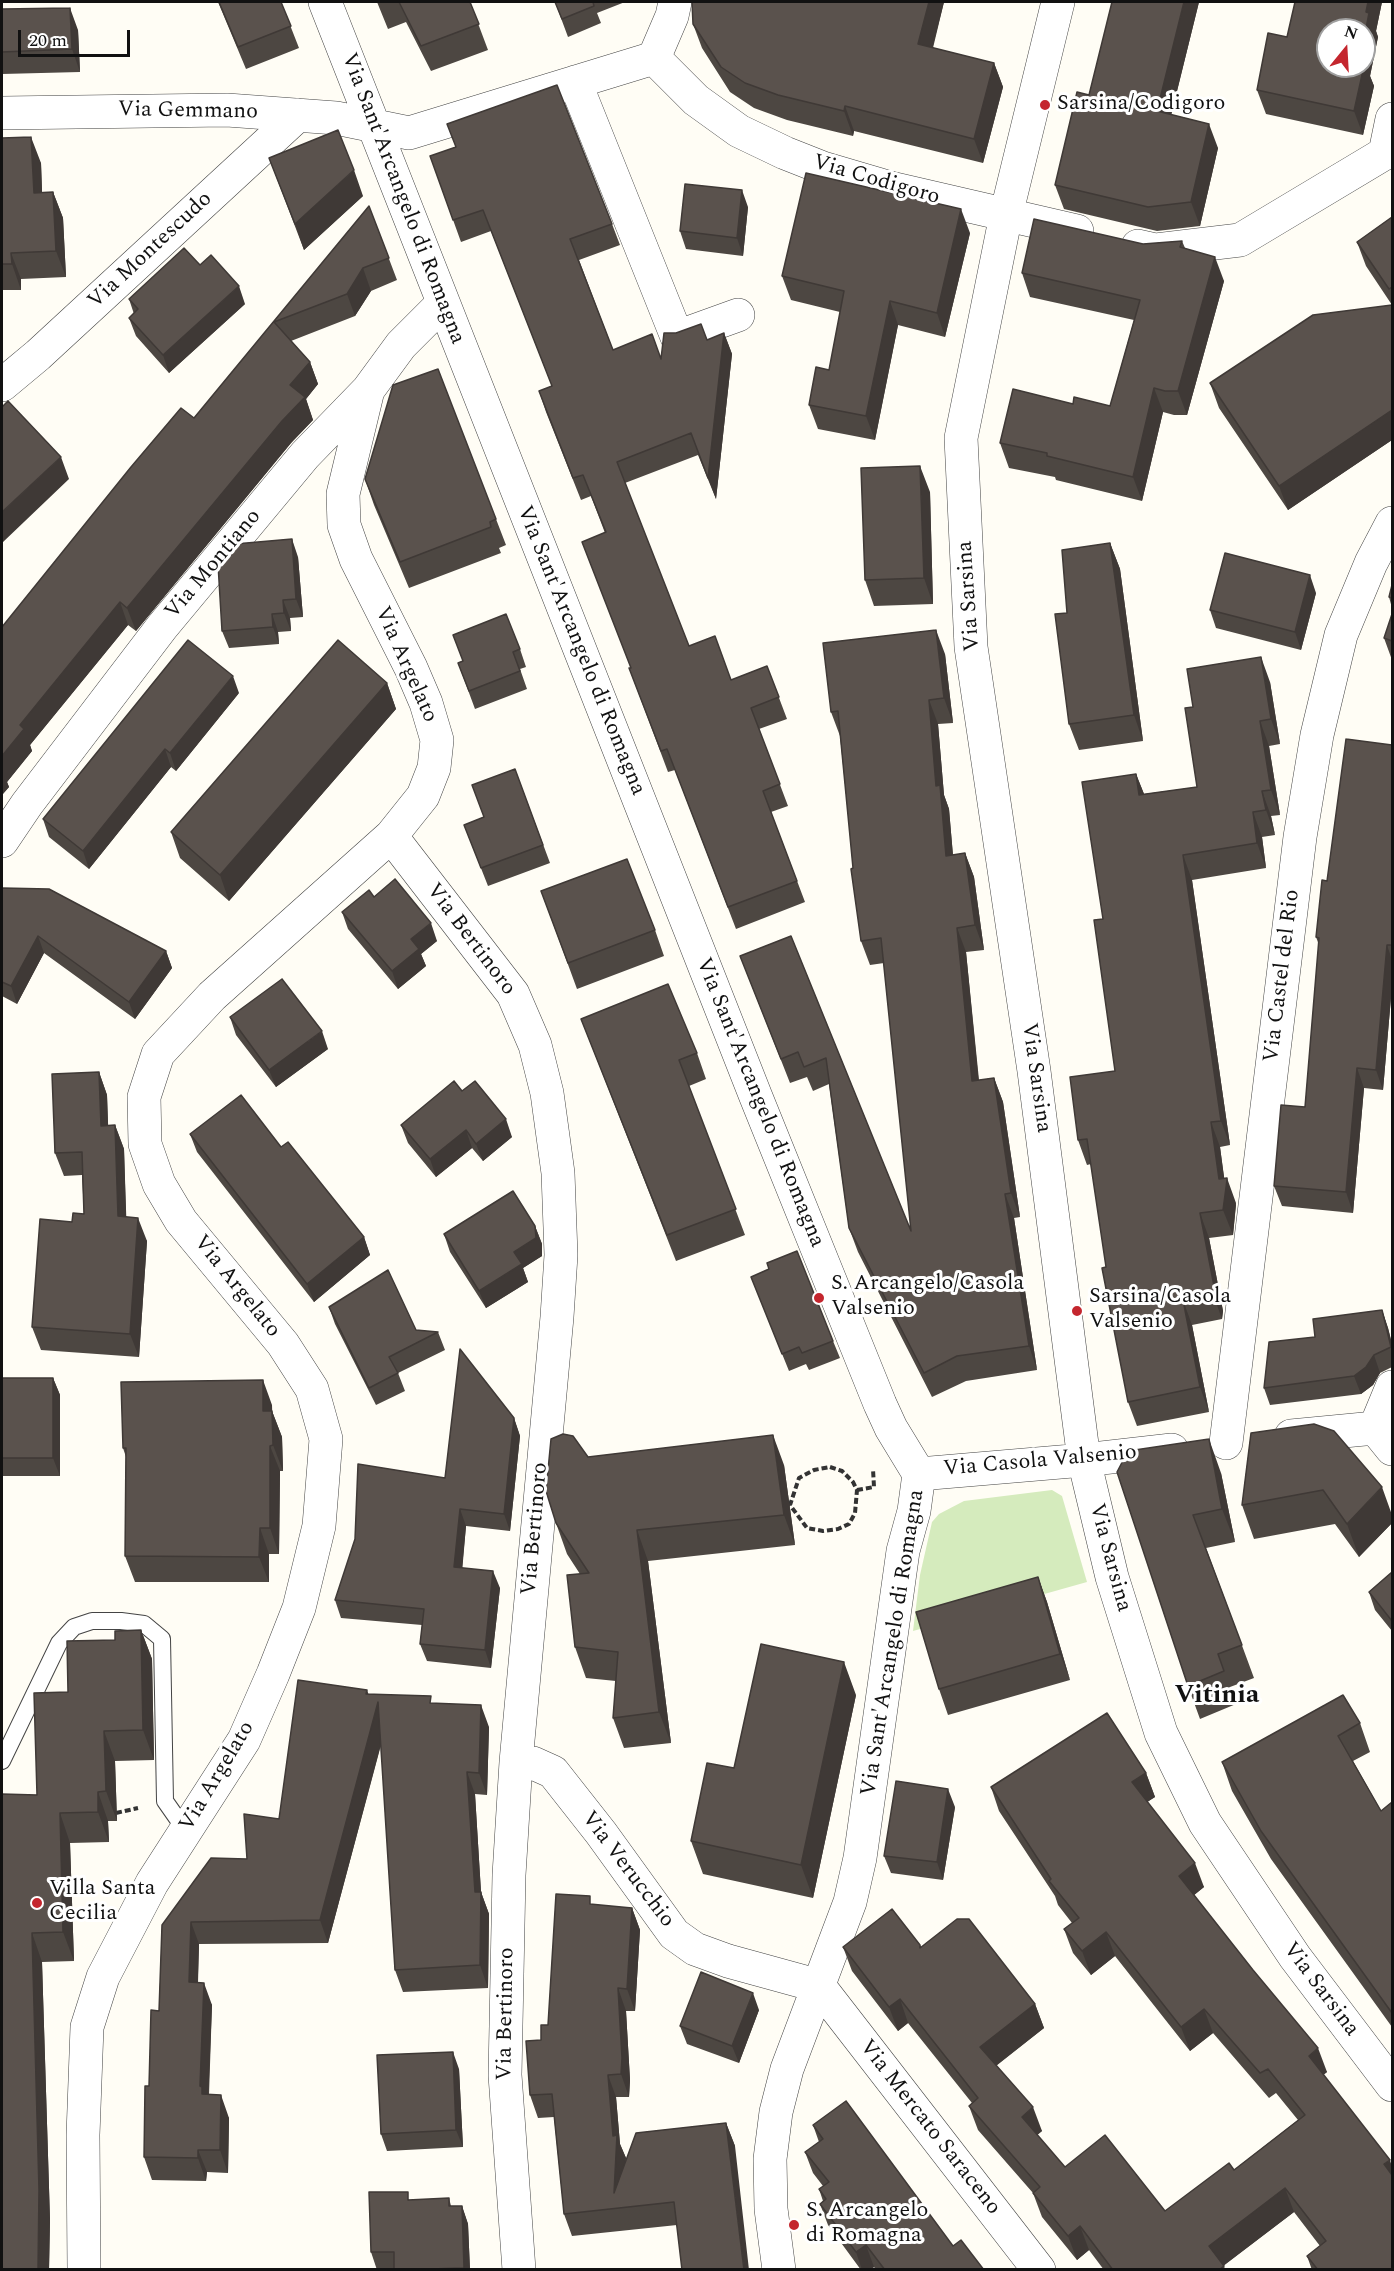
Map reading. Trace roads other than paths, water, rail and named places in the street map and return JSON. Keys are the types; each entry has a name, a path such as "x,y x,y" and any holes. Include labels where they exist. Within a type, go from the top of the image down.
{"street":[{"name":"Via Sant'Arcangelo di Romagna","path":"325,2 442,304 880,1404 891,1428 920,1474 914,1511 903,1551 860,1858 850,1902 787,2069 774,2124 770,2159 771,2209 779,2270"},
{"path":"374,125 409,133 654,58 672,16 675,2"},
{"name":"Via Sarsina","path":"1058,2 1006,215 961,438 971,647 1034,1071 1084,1460 1112,1577 1161,1733 1205,1823 1294,1957 1392,2085"},
{"name":"Via Codigoro","path":"654,58 696,100 739,131 823,168 891,188 1156,250 1240,240 1388,151"},
{"path":"575,82 677,337 738,315"},
{"name":"Via Gemmano","path":"2,113 227,110 336,117 374,125"},
{"name":"Via Montescudo","path":"2,385 38,355 298,115"},
{"path":"1388,151 1392,119"},
{"name":"Via Montiano","path":"2,841 27,804 162,627 304,455 368,390 401,345 442,304"},
{"name":"Via Argelato","path":"84,2270 83,2135 87,2027 103,1977 126,1930 152,1883 244,1740 273,1674 299,1608 319,1526 326,1439 312,1389 283,1344 182,1221 159,1184 145,1144 144,1097 158,1054 212,996 391,836 423,796 434,768 437,740 426,703 411,668 356,559 344,525 343,494 368,390"},
{"name":"Via Castel del Rio","path":"1226,1443 1299,849 1317,735 1341,635 1371,563 1392,523"},
{"name":"Via Bertinoro","path":"391,836 513,993 535,1044 547,1093 558,1173 561,1255 557,1317 516,1762 509,1875 504,2075 519,2270"},
{"path":"1384,1439 1392,1387"},
{"name":"Via Casola Valsenio","path":"920,1474 1084,1460 1226,1443 1384,1439"},
{"name":"Via Verucchio","path":"516,1762 533,1763 553,1772 601,1833 674,1934 695,1949 728,1961 819,1986"},
{"name":"Via Mercato Saraceno","path":"819,1986 1039,2270"}],"lane":[{"path":"2,1761 59,1642 74,1626 92,1621 144,1624 162,1639 165,1801 186,1831"}],"place":[{"name":"Sarsina/Codigoro","path":"1045,105"},
{"name":"S. Arcangelo/Casola Valsenio","path":"819,1298"},
{"name":"Sarsina/Casola Valsenio","path":"1077,1311"},
{"name":"Villa Santa Cecilia","path":"37,1903"},
{"name":"S. Arcangelo di Romagna","path":"794,2225"}],"district":[{"name":"Vitinia","path":"1217,1697"}]}
